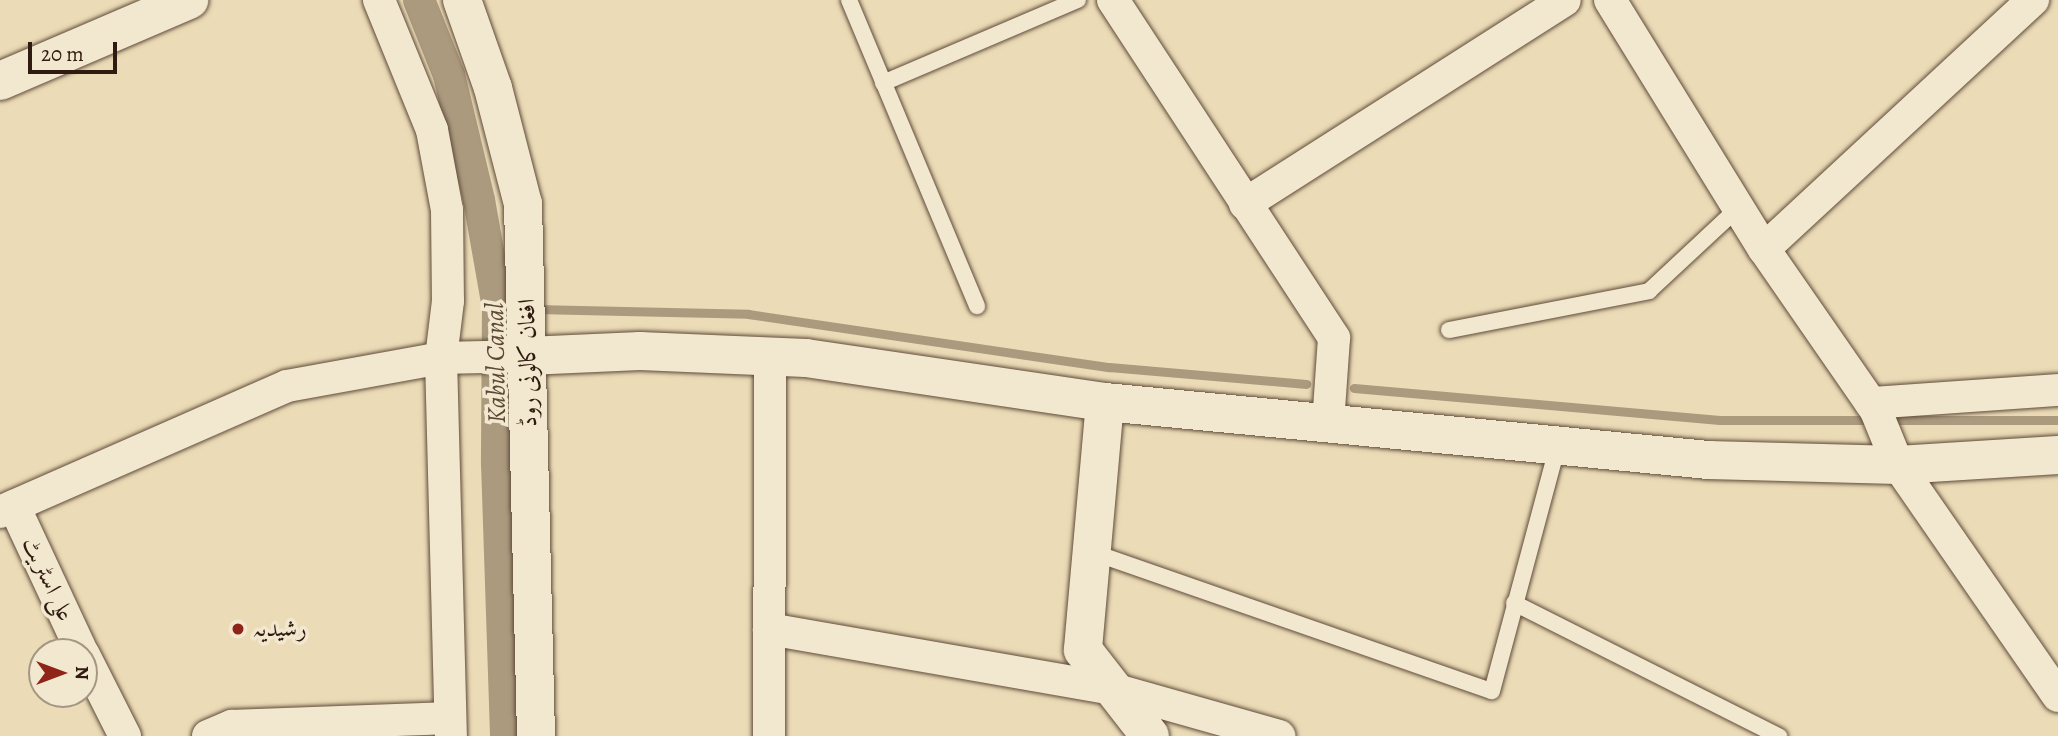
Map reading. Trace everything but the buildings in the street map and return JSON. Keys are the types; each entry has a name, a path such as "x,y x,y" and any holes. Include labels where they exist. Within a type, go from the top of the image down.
{"street":[{"path":"0,81 189,0"},
{"path":"208,736 232,726 450,727 450,357 447,210 432,130 379,0"},
{"name":"افغان کالونی روڈ","path":"462,0 493,88 523,204 527,294 521,353 536,736"},
{"path":"1114,0 1334,338 1328,423"},
{"path":"1245,204 1565,0"},
{"path":"1610,0 1764,249 1874,407 1892,456 2058,696"},
{"path":"1764,249 2033,0"},
{"path":"7,509 287,386 450,357 521,353 640,351 770,355 1105,402 1708,460 2058,455"},
{"path":"769,736 770,355"},
{"path":"1874,407 2058,390"},
{"path":"1105,402 1083,650 1150,736"},
{"name":"علی اسٹریٹ","path":"7,509 75,638"},
{"path":"769,629 1113,689 1279,736"},
{"name":"علی اسٹریٹ","path":"98,683 125,736"}],"lane":[{"path":"849,0 977,306"},
{"path":"883,83 1078,0"},
{"path":"1449,330 1649,291 1738,208"},
{"path":"1092,552 1492,691 1558,444"},
{"path":"1514,603 1779,736"}],"waterway":[{"name":"Kabul Canal","path":"419,0 449,75 479,200 498,308 497,463 506,736"},
{"path":"498,308 518,308"},
{"path":"535,309 748,314 1109,367 1306,384"},
{"path":"1354,388 1720,420 2058,420"}],"place":[{"name":"رشیدیہ","path":"238,629"}]}
